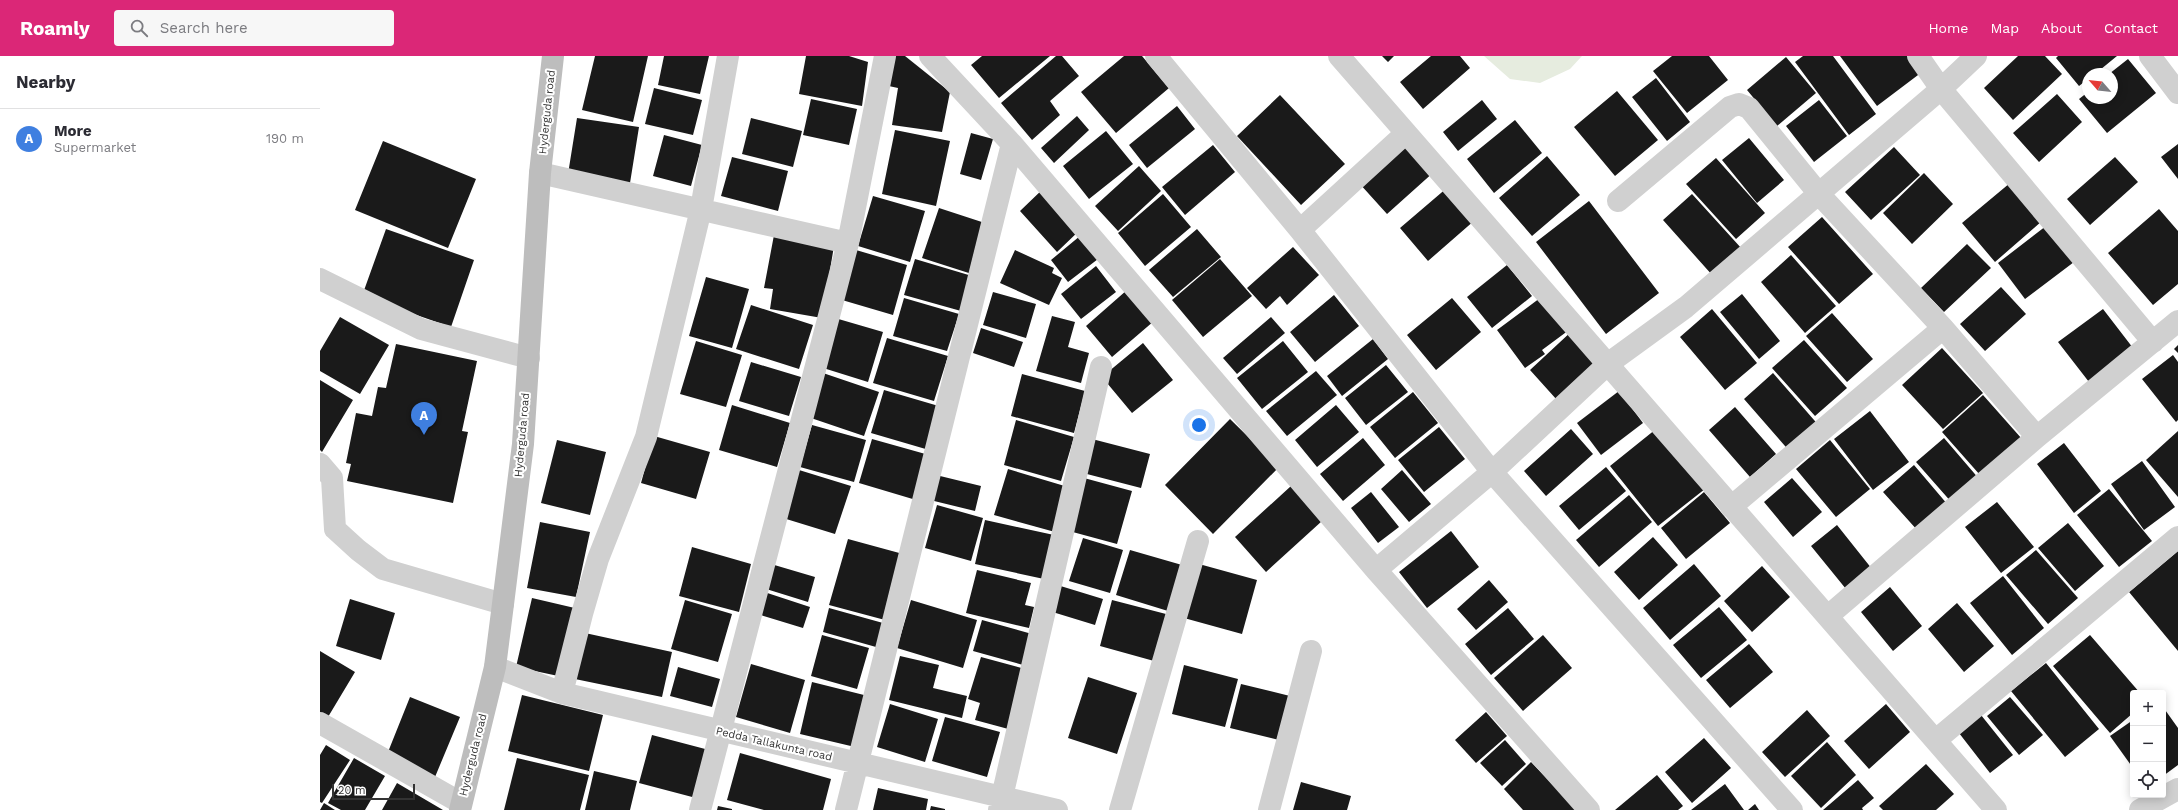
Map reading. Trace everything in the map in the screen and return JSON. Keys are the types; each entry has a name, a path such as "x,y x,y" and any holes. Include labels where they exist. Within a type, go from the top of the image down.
{"street":[{"name":"Hyderguda road","path":"461,806 495,667 503,604 522,444 540,173 553,56"},
{"path":"562,693 598,559 646,437 701,209 728,56"},
{"path":"700,810 719,731 848,243 885,56"},
{"path":"930,56 1012,144 1376,570 1589,810"},
{"path":"1156,56 1300,230 1492,472 1792,810"},
{"path":"1339,56 1609,363 1731,506 1996,810"},
{"path":"1918,56 1941,89 2153,342"},
{"path":"1376,570 1492,472 1609,363 1686,307 1941,89 1976,56"},
{"path":"2150,56 2178,93"},
{"path":"1618,201 1730,107 1739,104 1749,108 1819,194 1943,328 2037,437"},
{"path":"1300,230 1406,133"},
{"path":"846,810 1012,144"},
{"path":"540,173 848,243"},
{"path":"320,279 421,329 528,358"},
{"path":"1828,616 2037,437 2178,321"},
{"path":"1731,506 1943,328"},
{"path":"1000,804 1101,366"},
{"path":"320,464 332,478 335,529 364,555 383,569 503,604"},
{"path":"1936,740 2178,537"},
{"path":"1120,810 1198,541"},
{"path":"1269,810 1311,651"},
{"name":"Pedda Tallakunta road","path":"495,667 562,693 858,763 1000,804 1057,810"},
{"path":"320,723 461,806"},
{"path":"2140,810 2178,789"}],"shaded area":[{"path":"1484,56 1582,56 1570,69 1540,83 1510,79"}],"building":[{"path":"595,56 648,56 633,122 582,110"},
{"path":"664,56 709,56 700,94 658,85"},
{"path":"806,56 849,56 868,62 862,106 799,94"},
{"path":"889,56 905,56 950,92 942,132 892,125 898,88 884,85"},
{"path":"982,56 1050,56 999,98 971,65"},
{"path":"1056,56 1062,56 1079,76 1050,101 1060,115 1032,140 1001,103"},
{"path":"1124,56 1142,56 1169,88 1116,133 1081,92"},
{"path":"1382,56 1394,56 1388,62"},
{"path":"1431,56 1460,56 1470,68 1423,109 1400,82"},
{"path":"1672,56 1709,56 1728,80 1687,113 1653,71"},
{"path":"1803,56 1833,56 1876,114 1849,135 1795,62"},
{"path":"1840,56 1911,56 1922,72 1877,106"},
{"path":"2018,56 2045,56 2062,74 2013,120 1984,88"},
{"path":"2058,56 2117,56 2102,68 2082,68 2082,84 2079,86 2056,58"},
{"path":"1786,57 1816,93 1777,126 1747,90"},
{"path":"2128,59 2156,93 2107,133 2083,104 2118,104 2118,68 2117,68"},
{"path":"1656,78 1690,122 1667,141 1632,97"},
{"path":"654,88 702,100 693,135 645,124"},
{"path":"1617,91 1658,140 1615,176 1574,127"},
{"path":"2057,94 2082,122 2039,162 2013,133"},
{"path":"1280,95 1345,164 1301,205 1237,136"},
{"path":"811,99 857,109 849,145 803,135"},
{"path":"1482,100 1497,119 1458,151 1443,132"},
{"path":"1819,100 1847,136 1814,162 1786,126"},
{"path":"1177,106 1195,129 1147,168 1129,145"},
{"path":"1077,116 1089,130 1054,163 1041,148"},
{"path":"577,118 639,127 630,183 568,174"},
{"path":"751,118 802,131 793,167 742,154"},
{"path":"1515,120 1542,153 1494,193 1467,159"},
{"path":"895,130 950,141 936,206 882,194"},
{"path":"1106,131 1133,164 1089,199 1063,166"},
{"path":"971,133 993,139 981,180 960,174"},
{"path":"664,135 702,145 691,186 653,176"},
{"path":"1749,138 1784,180 1757,203 1722,160"},
{"path":"1408,140 1435,171 1387,214 1359,183"},
{"path":"383,141 476,179 448,248 355,210"},
{"path":"2178,144 2178,179 2161,157"},
{"path":"1213,145 1235,172 1185,215 1162,187"},
{"path":"1894,147 1920,175 1871,220 1845,192"},
{"path":"1547,156 1580,195 1532,236 1499,198"},
{"path":"732,157 788,171 778,211 721,196"},
{"path":"2115,157 2138,182 2090,225 2067,199"},
{"path":"1716,158 1765,213 1736,239 1686,184"},
{"path":"1139,166 1161,191 1118,231 1095,206"},
{"path":"1924,173 1953,204 1912,244 1883,213"},
{"path":"2010,183 2042,221 1995,262 1962,223"},
{"path":"1045,187 1082,228 1057,252 1020,211"},
{"path":"1448,187 1475,220 1428,261 1400,228"},
{"path":"1163,194 1191,227 1145,266 1118,233"},
{"path":"1692,194 1742,249 1713,276 1663,220"},
{"path":"873,196 925,211 910,262 858,246"},
{"path":"1589,201 1659,293 1606,334 1536,242"},
{"path":"939,208 991,225 975,275 922,258"},
{"path":"2159,209 2178,231 2178,284 2153,305 2108,253"},
{"path":"1822,217 1873,274 1839,304 1788,247"},
{"path":"2046,226 2074,262 2025,299 1998,263"},
{"path":"386,229 474,260 451,327 362,296"},
{"path":"1197,229 1221,257 1173,297 1149,270"},
{"path":"774,235 834,246 822,318 770,309 773,289 764,288"},
{"path":"1080,236 1098,259 1068,282 1051,260"},
{"path":"1967,244 1991,268 1944,312 1921,288"},
{"path":"1293,247 1319,275 1287,305 1280,296 1266,309 1247,288"},
{"path":"856,250 907,265 893,315 842,300"},
{"path":"1015,250 1054,268 1052,273 1062,278 1049,305 1000,283"},
{"path":"1791,255 1836,306 1805,333 1761,282"},
{"path":"915,259 972,276 961,311 904,295"},
{"path":"1220,259 1252,296 1203,337 1172,300"},
{"path":"1507,265 1532,296 1492,328 1467,297"},
{"path":"1096,266 1116,292 1081,319 1061,294"},
{"path":"706,277 749,289 732,348 689,336"},
{"path":"2001,287 2026,314 1985,351 1960,324"},
{"path":"1127,290 1154,321 1112,357 1086,326"},
{"path":"993,292 1036,304 1026,338 983,325"},
{"path":"1742,294 1780,341 1759,359 1720,312"},
{"path":"1334,295 1359,326 1315,362 1290,332"},
{"path":"1544,295 1569,330 1542,350 1545,354 1525,368 1497,330"},
{"path":"904,298 959,314 947,351 893,336"},
{"path":"1452,298 1481,332 1436,370 1407,335"},
{"path":"751,305 813,325 799,369 736,349"},
{"path":"1712,309 1757,363 1725,390 1680,337"},
{"path":"2103,309 2133,348 2089,382 2058,342"},
{"path":"1832,313 1873,359 1847,382 1806,336"},
{"path":"1052,316 1075,322 1068,347 1089,353 1081,383 1036,371"},
{"path":"340,317 389,345 360,394 320,371 320,351"},
{"path":"1271,317 1285,333 1237,374 1223,358"},
{"path":"835,318 883,332 868,382 820,367"},
{"path":"981,328 1023,342 1014,367 973,353"},
{"path":"1573,330 1601,360 1557,400 1530,370"},
{"path":"887,338 948,356 934,401 873,383"},
{"path":"1373,339 1388,359 1342,396 1327,376"},
{"path":"1804,340 1847,388 1815,416 1772,368"},
{"path":"696,341 742,355 726,407 680,394"},
{"path":"1283,341 1308,372 1262,409 1237,378"},
{"path":"1143,343 1173,380 1132,413 1102,377"},
{"path":"396,344 477,361 462,431 468,432 453,503 347,481 351,464 346,463 356,413 372,416 378,387 386,388"},
{"path":"2178,345 2178,353 2174,349"},
{"path":"1942,348 1983,393 1943,429 1902,385"},
{"path":"2173,355 2178,362 2178,420 2176,422 2142,379"},
{"path":"751,362 801,377 789,416 739,401"},
{"path":"1386,365 1408,392 1366,425 1345,398"},
{"path":"1316,371 1337,395 1287,436 1266,411"},
{"path":"823,373 879,392 864,436 808,417"},
{"path":"1773,373 1821,428 1792,454 1744,399"},
{"path":"1022,374 1085,391 1074,433 1011,416"},
{"path":"320,380 353,400 322,452 320,450"},
{"path":"884,390 942,407 929,450 871,433"},
{"path":"1619,391 1643,423 1601,455 1577,423"},
{"path":"1413,392 1438,423 1395,458 1370,427"},
{"path":"1983,395 2022,439 1980,475 1942,432"},
{"path":"732,405 790,423 777,467 719,450"},
{"path":"1336,405 1359,432 1317,467 1295,440"},
{"path":"1735,407 1776,454 1750,477 1709,430"},
{"path":"1870,411 1909,462 1873,490 1834,439"},
{"path":"1230,419 1279,467 1213,534 1165,485"},
{"path":"1016,420 1074,437 1061,481 1004,465"},
{"path":"812,425 866,440 854,482 800,467"},
{"path":"1661,425 1710,485 1658,526 1610,466"},
{"path":"1439,427 1465,459 1424,492 1398,460"},
{"path":"1571,429 1593,454 1546,496 1524,471"},
{"path":"2178,431 2178,497 2146,460"},
{"path":"654,436 710,452 696,499 641,483"},
{"path":"1363,438 1385,465 1343,501 1320,474"},
{"path":"1944,438 1980,480 1953,504 1916,462"},
{"path":"872,439 929,455 916,500 859,483"},
{"path":"1092,439 1150,454 1141,488 1083,473"},
{"path":"557,440 606,452 590,515 541,503"},
{"path":"1830,440 1870,489 1836,517 1796,469"},
{"path":"2064,443 2101,491 2074,513 2037,464"},
{"path":"2142,461 2175,507 2144,530 2111,484"},
{"path":"1914,465 1948,505 1918,531 1883,492"},
{"path":"1606,467 1626,491 1579,530 1559,506"},
{"path":"1008,469 1068,487 1055,532 994,515"},
{"path":"799,470 851,486 835,534 783,518"},
{"path":"1402,470 1431,504 1409,522 1381,489"},
{"path":"936,475 981,486 975,511 930,500"},
{"path":"1084,478 1132,491 1117,544 1069,531"},
{"path":"1792,478 1822,512 1793,537 1764,502"},
{"path":"1291,486 1322,521 1266,572 1235,537"},
{"path":"2109,489 2152,541 2119,567 2077,515"},
{"path":"1371,492 1399,527 1378,543 1351,508"},
{"path":"1704,492 1730,523 1686,559 1661,528"},
{"path":"1629,495 1652,522 1599,567 1576,540"},
{"path":"1997,502 2034,547 2001,573 1965,527"},
{"path":"937,505 983,518 971,561 925,548"},
{"path":"985,520 1054,535 1044,579 975,564"},
{"path":"540,522 590,532 576,597 527,588"},
{"path":"2068,523 2104,566 2075,591 2038,548"},
{"path":"1837,525 1872,569 1846,589 1811,546"},
{"path":"1451,531 1479,567 1427,608 1399,572"},
{"path":"1653,537 1678,565 1639,600 1614,572"},
{"path":"1083,538 1123,550 1110,593 1069,581"},
{"path":"848,539 903,554 885,620 829,605"},
{"path":"692,547 751,564 739,612 679,596"},
{"path":"1130,550 1182,565 1168,611 1116,595"},
{"path":"2036,550 2078,598 2048,624 2006,575"},
{"path":"2178,551 2178,651 2129,592"},
{"path":"771,564 815,577 808,602 763,588"},
{"path":"1199,564 1257,580 1242,634 1184,618"},
{"path":"1694,564 1721,596 1670,640 1643,608"},
{"path":"1762,566 1790,597 1752,632 1724,601"},
{"path":"977,570 1031,583 1025,605 1034,607 1029,628 966,613"},
{"path":"2003,576 2044,628 2012,655 1970,603"},
{"path":"1489,580 1508,602 1476,630 1457,609"},
{"path":"1054,584 1103,599 1095,625 1046,610"},
{"path":"1890,587 1922,626 1893,651 1861,612"},
{"path":"761,591 810,607 803,628 754,613"},
{"path":"532,598 579,609 563,677 516,667"},
{"path":"350,599 395,613 381,660 336,646"},
{"path":"685,600 732,614 718,662 671,649"},
{"path":"911,600 977,620 963,668 897,648"},
{"path":"1112,600 1166,614 1154,661 1100,646"},
{"path":"1957,603 1994,646 1964,672 1928,629"},
{"path":"1719,607 1747,640 1701,678 1673,645"},
{"path":"829,608 883,623 876,647 823,632"},
{"path":"1508,608 1534,639 1491,675 1465,644"},
{"path":"982,620 1032,634 1023,665 973,651"},
{"path":"585,633 672,652 662,697 575,679"},
{"path":"822,635 869,648 857,689 811,676"},
{"path":"1543,635 1572,668 1523,711 1494,678"},
{"path":"2090,635 2137,690 2130,690 2130,716 2110,733 2053,666"},
{"path":"1749,644 1773,672 1730,708 1706,680"},
{"path":"320,651 355,672 325,722 320,719"},
{"path":"900,656 939,665 933,688 967,696 962,718 889,700"},
{"path":"981,657 1029,670 1012,730 975,720 980,703 968,699"},
{"path":"2046,663 2099,729 2065,757 2011,691"},
{"path":"751,664 805,680 790,733 736,717"},
{"path":"1184,665 1238,679 1225,727 1172,714"},
{"path":"678,667 720,679 712,707 670,696"},
{"path":"1088,677 1137,693 1117,754 1068,738"},
{"path":"812,682 868,696 855,747 800,734"},
{"path":"1241,684 1290,696 1279,740 1230,728"},
{"path":"522,695 603,715 589,771 508,751"},
{"path":"410,697 460,717 435,777 386,757"},
{"path":"2010,697 2043,735 2019,755 1987,716"},
{"path":"890,704 938,719 925,762 877,747"},
{"path":"1886,704 1910,732 1869,769 1844,741"},
{"path":"1807,710 1830,736 1785,777 1762,752"},
{"path":"2166,711 2178,728 2178,765 2166,774"},
{"path":"1486,712 1507,736 1476,763 1455,740"},
{"path":"1981,715 2013,755 1990,773 1959,733"},
{"path":"945,717 1000,732 987,777 932,761"},
{"path":"2130,722 2130,764 2110,736"},
{"path":"652,735 709,750 696,798 639,783"},
{"path":"1704,738 1731,768 1692,803 1665,772"},
{"path":"1505,740 1526,764 1502,786 1480,763"},
{"path":"1827,742 1856,775 1821,808 1791,776"},
{"path":"326,745 350,760 322,803 320,802 320,755"},
{"path":"740,753 831,779 823,810 764,810 727,800"},
{"path":"354,758 385,776 365,810 341,810 328,803"},
{"path":"517,758 589,775 580,810 504,810"},
{"path":"1531,762 1577,810 1523,810 1504,789"},
{"path":"1926,764 1954,794 1936,810 1883,810 1879,806"},
{"path":"594,771 637,781 630,810 585,810"},
{"path":"1657,775 1683,806 1678,810 1615,810"},
{"path":"1858,780 1874,798 1862,808 1863,810 1823,810"},
{"path":"1301,782 1351,796 1347,810 1293,810"},
{"path":"397,783 443,810 382,810"},
{"path":"1725,784 1744,810 1691,810"},
{"path":"878,788 928,799 926,810 873,810"},
{"path":"324,803 335,810 320,810"},
{"path":"1755,804 1759,810 1748,810"},
{"path":"718,806 732,809 732,810 717,810"},
{"path":"931,806 945,809 945,810 930,810"}],"place":[{"name":"More","path":"424,435"}]}
